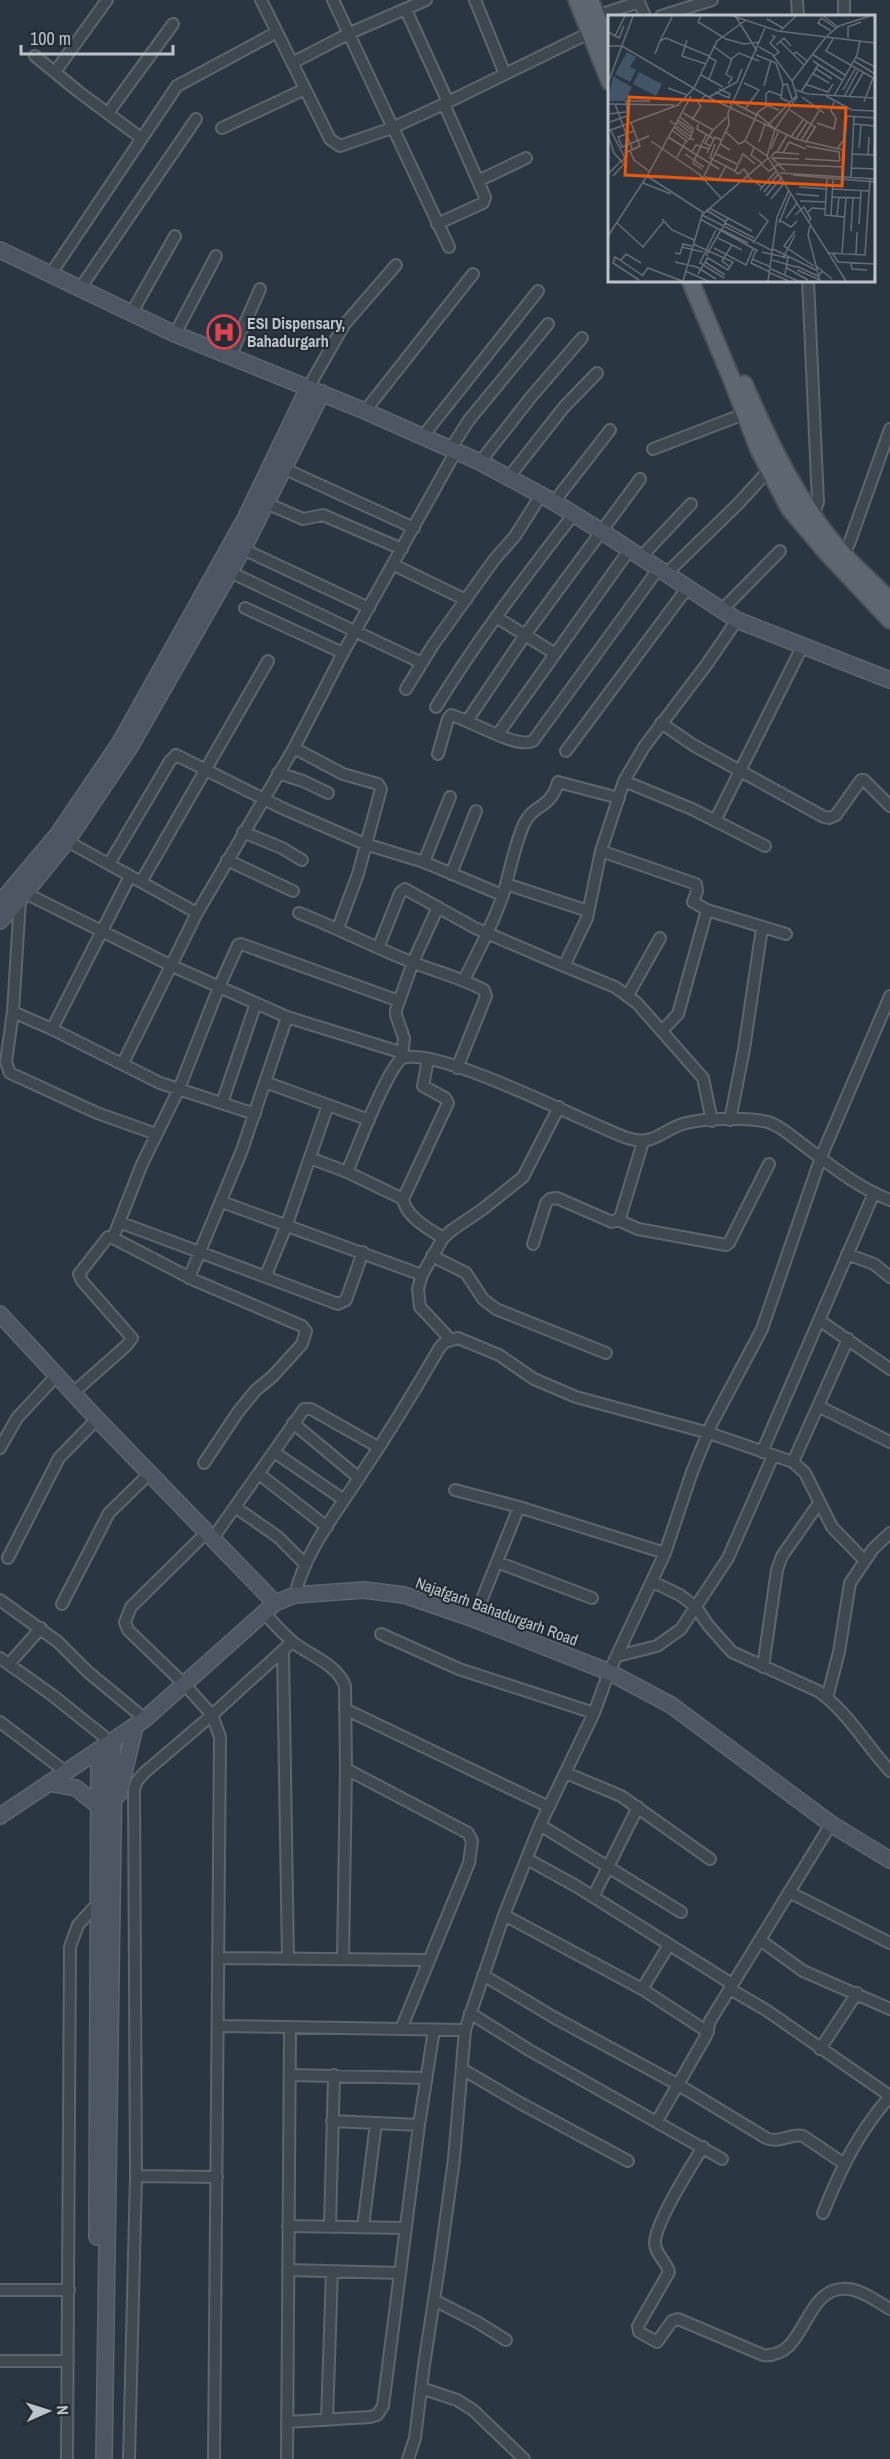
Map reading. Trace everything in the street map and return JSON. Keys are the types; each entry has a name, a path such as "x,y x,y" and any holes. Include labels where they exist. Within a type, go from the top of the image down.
{"main road":[{"path":"577,0 608,80"},
{"path":"590,0 608,46"},
{"path":"698,287 771,447 840,558 890,620"},
{"path":"698,287 744,414 789,508 840,558 890,601"}],"street":[{"path":"55,72 106,0"},
{"path":"261,0 334,144 345,146 392,128 446,103 589,33"},
{"path":"333,0 449,247"},
{"path":"292,63 350,33 426,0"},
{"path":"475,0 505,74"},
{"path":"664,15 712,0"},
{"path":"797,0 798,15"},
{"path":"596,16 639,1 645,15"},
{"path":"406,10 484,197 483,202 437,224"},
{"path":"108,113 173,24"},
{"path":"50,275 177,86 277,32"},
{"path":"35,56 141,138"},
{"path":"222,128 305,89"},
{"path":"79,290 196,119"},
{"path":"478,182 526,158"},
{"path":"131,314 175,236"},
{"path":"0,251 175,334 454,449 548,498 737,620 890,680"},
{"path":"175,334 216,256"},
{"path":"0,903 20,893 67,841 130,747 243,549 283,468 344,325 396,265"},
{"path":"365,411 473,274"},
{"path":"808,282 818,502 813,516"},
{"path":"230,357 260,289"},
{"path":"423,436 538,291"},
{"path":"123,1063 197,913 294,748 343,653 414,528 454,449 477,410 548,324"},
{"path":"480,462 531,397 582,338"},
{"path":"509,477 564,407 597,373"},
{"path":"0,921 121,741 220,567 276,457 315,391"},
{"path":"653,449 744,414"},
{"path":"840,558 849,544 890,429"},
{"path":"406,689 466,600 515,536 610,430"},
{"path":"283,468 414,528"},
{"path":"438,753 449,717 453,715 498,734 523,742 533,741 663,571 738,504 769,470"},
{"path":"467,721 525,635 640,479"},
{"path":"266,503 303,519 323,515 402,549"},
{"path":"498,734 554,653 636,553 691,504"},
{"path":"436,707 462,663 573,515"},
{"path":"243,549 369,608"},
{"path":"722,610 780,551"},
{"path":"394,565 466,600"},
{"path":"230,572 422,663"},
{"path":"566,751 688,587"},
{"path":"244,608 343,653"},
{"path":"496,616 554,653"},
{"path":"564,966 585,924 601,850 624,781 633,763 737,620"},
{"path":"715,821 802,647"},
{"path":"141,882 268,661"},
{"path":"661,723 693,745 829,818 836,815 861,780 864,780 890,807"},
{"path":"294,748 343,774 380,785 382,791 364,844 358,874 338,928"},
{"path":"109,864 173,757 178,756 263,799 364,844 504,890 588,911"},
{"path":"278,773 328,792"},
{"path":"624,781 765,846"},
{"path":"464,980 488,932 504,890 524,824 532,813 547,804 558,782 618,798"},
{"path":"424,862 450,797"},
{"path":"451,874 476,811"},
{"path":"243,832 282,848 302,860"},
{"path":"67,841 197,913"},
{"path":"601,850 696,885 697,891 693,902 707,910 786,934"},
{"path":"227,860 294,891"},
{"path":"52,1029 130,876"},
{"path":"379,946 402,890 408,890 488,932 615,987 628,995 703,1078 712,1121"},
{"path":"20,893 170,965 288,1017 402,1056 428,1059 457,1068 560,1107 643,1142 681,1125 730,1120 766,1121 776,1125 874,1193 890,1200"},
{"path":"20,893 13,1012 6,1062 10,1073 97,1113 156,1134"},
{"path":"347,1172 394,1067 402,1056 402,1029 396,1015 399,1001 413,962 438,907"},
{"path":"662,1031 678,1014 707,910"},
{"path":"298,913 484,990 486,996 457,1068"},
{"path":"730,1120 744,1049 762,928"},
{"path":"628,995 660,938"},
{"path":"113,1238 156,1134 178,1089 236,947 241,944 399,1001"},
{"path":"408,2459 416,2438 454,2159 465,2030 470,2013 504,1915 540,1825 594,1713 609,1672 665,1553 692,1472 726,1395 762,1329 821,1157 890,996"},
{"path":"222,1103 256,1003"},
{"path":"13,1012 178,1089 255,1114"},
{"path":"189,1278 222,1202 288,1017"},
{"path":"428,1059 423,1086 445,1098 448,1103 403,1199 406,1208 416,1219 443,1238"},
{"path":"265,1082 369,1120"},
{"path":"266,1275 328,1105"},
{"path":"451,1340 420,1308 418,1290 422,1275 443,1238 523,1177 560,1107"},
{"path":"618,1220 643,1142"},
{"path":"310,1158 347,1172 403,1199"},
{"path":"533,1244 546,1203 554,1198 612,1222 618,1220 638,1229 726,1245 769,1164"},
{"path":"617,1656 667,1642 681,1629 728,1558 819,1320 874,1193"},
{"path":"222,1202 422,1275"},
{"path":"119,1222 342,1304 346,1300 363,1252"},
{"path":"74,1392 132,1338 82,1281 79,1274 104,1240 113,1238 189,1278 302,1326 306,1331 302,1344 273,1376 256,1390 238,1412 204,1463"},
{"path":"847,1254 874,1264 890,1277"},
{"path":"432,1256 466,1273 483,1299 496,1309 606,1353"},
{"path":"0,1314 210,1535 269,1607 292,1642 335,1670 342,1678 345,1686 346,1769 343,1959"},
{"path":"819,1320 890,1369"},
{"path":"295,1595 304,1564 409,1402 440,1347 451,1340 462,1339 499,1355 534,1378 576,1397 709,1433 793,1462 805,1473 832,1527 864,1560"},
{"path":"793,1462 848,1339"},
{"path":"0,1448 17,1418 57,1375"},
{"path":"818,1406 890,1442"},
{"path":"214,2459 220,1737 212,1715 185,1685 128,1630 124,1622 132,1607 210,1535 235,1507 300,1412 308,1408 378,1447"},
{"path":"8,1558 59,1458 98,1419"},
{"path":"293,1423 359,1478"},
{"path":"274,1452 344,1500"},
{"path":"62,1604 109,1513 150,1473"},
{"path":"259,1474 327,1527"},
{"path":"455,1490 519,1507 665,1553"},
{"path":"763,1667 777,1570 782,1556 819,1503"},
{"path":"235,1507 278,1537 304,1564"},
{"path":"474,1619 519,1507"},
{"path":"828,1698 839,1652 850,1583 864,1560 890,1533"},
{"path":"497,1562 592,1598"},
{"path":"652,1582 680,1595 696,1607 727,1647 828,1698 890,1771"},
{"name":"Najafgarh Bahadurgarh Road","path":"3,1810 99,1753 140,1723 185,1685 269,1607 295,1595 364,1590 404,1595 474,1619 609,1672 671,1705 831,1824 890,1860"},
{"path":"0,1600 58,1642 140,1723 113,1818"},
{"path":"41,1628 4,1661 112,1743 105,2459"},
{"path":"381,1634 459,1669 594,1713"},
{"path":"129,2459 136,2176 134,1789 144,1773 292,1642"},
{"path":"283,1651 288,1959"},
{"path":"345,1709 549,1807"},
{"path":"0,1722 66,1772"},
{"path":"95,2459 99,1753"},
{"path":"346,1769 468,1833 472,1841 469,1863 401,2029"},
{"path":"566,1773 621,1796 710,1859"},
{"path":"49,1783 76,1788 100,1807"},
{"path":"593,1897 638,1807"},
{"path":"657,2121 708,2032 709,2023 831,1824"},
{"path":"540,1825 681,1912"},
{"path":"526,1859 593,1897 669,1945 890,2096 866,2125 843,2163 822,2212"},
{"path":"789,1892 890,1943"},
{"path":"67,2459 70,1947 78,1926 99,1902"},
{"path":"504,1915 642,1989 708,2032"},
{"path":"760,1940 803,1971 890,2009"},
{"path":"642,1989 669,1945"},
{"path":"219,1958 428,1960"},
{"path":"483,1975 555,2018 678,2084 766,2138 771,2140 796,2134 843,2163"},
{"path":"820,2049 857,1993"},
{"path":"470,2013 528,2050 723,2159"},
{"path":"219,2026 290,2029 465,2030"},
{"path":"287,2459 290,2029"},
{"path":"287,2422 377,2415 383,2406 419,2125 434,2030"},
{"path":"462,2068 520,2103 628,2161"},
{"path":"290,2075 426,2078"},
{"path":"330,2226 334,2075"},
{"path":"332,2121 419,2125"},
{"path":"363,2227 376,2123"},
{"path":"702,2147 679,2185 655,2238 655,2248 669,2272 638,2326 639,2332 657,2342 672,2321 678,2319 770,2356 786,2350 820,2299 837,2289 860,2292 890,2309"},
{"path":"136,2176 217,2177"},
{"path":"288,2226 406,2228"},
{"path":"288,2270 400,2273"},
{"path":"327,2420 332,2271"},
{"path":"0,2290 69,2290"},
{"path":"434,2300 506,2340"},
{"path":"0,2361 68,2361"},
{"path":"421,2388 457,2400 473,2410 524,2459"}],"place":[{"name":"ESI Dispensary, Bahadurgarh","path":"224,332"}]}
